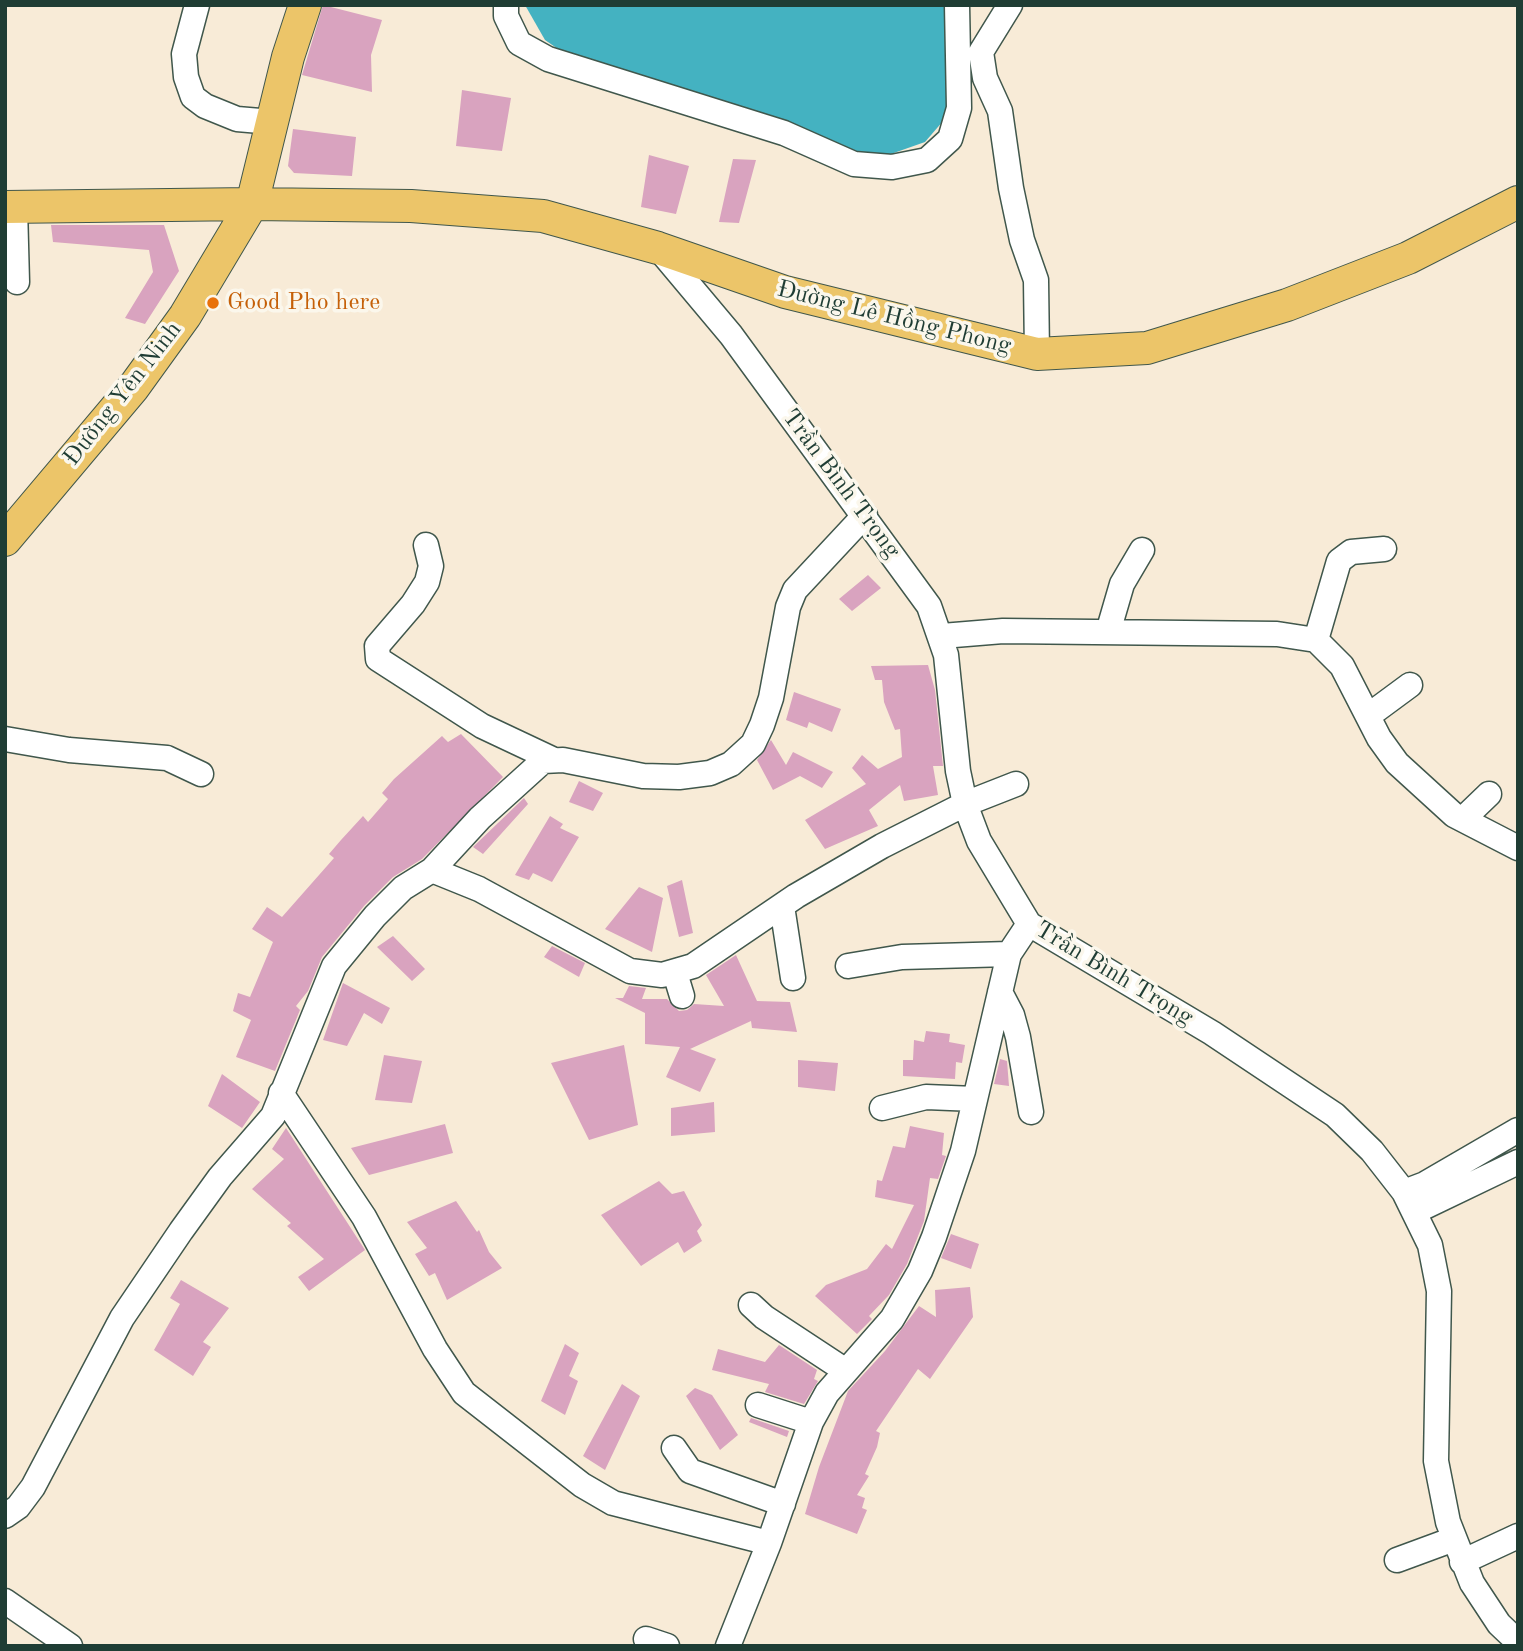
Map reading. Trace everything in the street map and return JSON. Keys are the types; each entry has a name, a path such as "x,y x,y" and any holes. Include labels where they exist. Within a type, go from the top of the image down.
{"main road":[{"name":"Đường Yên Ninh","path":"5,540 133,388 185,316 252,204 288,57 305,5"},
{"name":"Đường Lê Hồng Phong","path":"10,207 252,204 411,206 544,216 658,248 785,292 1037,354 1147,348 1287,305 1408,258 1518,202"}],"street":[{"path":"197,5 184,54 186,77 193,97 205,106 237,119 272,122"},
{"path":"506,5 506,16 519,43 548,59 784,133 854,164 892,167 927,160 950,139 959,108 957,5"},
{"path":"1010,5 981,52 985,78 1000,111 1011,188 1022,240 1036,280 1037,354"},
{"path":"10,207 17,282"},
{"name":"Trần Bình Trọng","path":"658,248 731,335 826,469 865,515 929,606 942,636 965,804 979,841 1029,924 1212,1033 1335,1115 1372,1150 1409,1202 1430,1245 1439,1291 1436,1461 1458,1551 1499,1624 1518,1642"},
{"path":"426,545 430,566 426,582 413,604 377,646 378,659 482,726 552,759 643,776 679,777 710,773 731,764 753,744 771,698 788,607 795,590 865,515"},
{"path":"1315,640 1339,561 1351,552 1384,549"},
{"path":"1108,632 1122,584 1142,550"},
{"path":"942,636 1003,631 1108,632 1277,635 1315,640 1336,657 1367,716 1397,763 1430,795 1463,819 1518,848"},
{"path":"1367,716 1410,685"},
{"path":"5,739 69,750 167,758 201,774"},
{"path":"5,1516 18,1507 33,1487 122,1318 220,1177 273,1116 334,966 375,916 403,888 432,870 480,818 543,761 552,759"},
{"path":"432,870 480,889 630,971 662,975 678,985 693,966 782,906 882,846 965,804 1016,784"},
{"path":"1463,819 1489,794"},
{"path":"782,906 793,978"},
{"path":"728,1646 769,1543 811,1422 827,1393 892,1319 920,1271 962,1151 1009,954 1029,924"},
{"path":"848,966 902,957 1009,954"},
{"path":"1000,992 1012,1015 1018,1037 1031,1112"},
{"path":"281,1093 364,1217 435,1349 464,1393 582,1485 613,1503 769,1543"},
{"path":"882,1108 926,1097 975,1099"},
{"path":"1409,1202 1425,1184 1518,1129"},
{"path":"1409,1202 1518,1161"},
{"path":"751,1306 846,1371"},
{"path":"758,1405 811,1422"},
{"path":"674,1448 690,1471 783,1504"},
{"path":"1397,1560 1458,1551 1518,1536"},
{"path":"5,1601 70,1646"}],"water":[{"path":"525,5 947,5 952,94 944,120 925,142 871,161 574,60 545,40"}],"building":[{"path":"323,5 382,20 371,55 372,92 302,75"},
{"path":"462,90 511,98 502,151 456,146"},
{"path":"293,129 356,137 352,176 294,173 288,166"},
{"path":"649,155 689,166 676,214 641,207"},
{"path":"733,159 756,160 739,223 719,222"},
{"path":"51,225 164,225 179,271 145,324 125,318 153,272 149,250 53,242"},
{"path":"868,575 881,588 852,611 839,599"},
{"path":"928,665 935,690 943,766 933,766 938,795 904,801 900,785 869,810 878,826 825,849 805,820 866,784 852,768 862,755 878,769 902,757 900,729 895,730 884,702 882,680 875,680 871,666"},
{"path":"794,692 841,709 832,732 809,722 807,728 786,720"},
{"path":"461,734 503,777 422,859 393,877 364,906 322,957 308,991 296,1006 300,1010 275,1071 236,1057 251,1020 233,1011 238,993 250,997 273,942 252,929 267,907 282,917 334,858 329,854 341,840 363,816 368,822 388,799 382,793 394,779 442,736 448,742"},
{"path":"771,740 786,765 793,752 833,772 822,788 800,776 773,790 757,760"},
{"path":"579,781 603,793 593,811 569,802"},
{"path":"524,798 528,804 483,854 473,847"},
{"path":"550,816 563,824 560,828 579,837 552,882 533,873 529,880 515,875"},
{"path":"682,880 693,933 679,937 667,886"},
{"path":"639,887 663,898 652,952 605,929"},
{"path":"393,936 425,969 412,981 377,947"},
{"path":"552,946 585,963 579,977 544,957"},
{"path":"736,955 757,1001 790,1002 797,1032 752,1028 751,1021 690,1049 716,1059 700,1092 666,1077 680,1047 645,1044 645,1013 615,998 623,998 629,986 646,988 642,999 667,999 679,1011 687,1010 694,1004 724,1006 706,975"},
{"path":"343,983 390,1008 382,1024 364,1013 347,1046 323,1040"},
{"path":"926,1031 950,1034 949,1042 965,1045 962,1063 956,1062 955,1079 903,1076 903,1060 913,1060 914,1040 924,1042"},
{"path":"624,1045 638,1125 589,1140 551,1063"},
{"path":"384,1055 422,1061 412,1103 375,1100"},
{"path":"1000,1059 1007,1061 1009,1086 994,1084"},
{"path":"798,1060 838,1063 835,1091 798,1087"},
{"path":"222,1074 260,1102 242,1128 208,1106"},
{"path":"714,1102 715,1132 671,1136 671,1108"},
{"path":"445,1124 453,1153 369,1175 351,1148"},
{"path":"910,1126 944,1133 942,1155 946,1156 938,1179 930,1178 924,1221 907,1264 889,1295 869,1316 872,1319 857,1334 815,1296 826,1285 867,1269 886,1244 892,1249 914,1205 875,1197 877,1180 882,1181 893,1146 905,1148"},
{"path":"286,1128 365,1250 309,1291 298,1277 324,1259 287,1226 291,1223 252,1189 284,1159 272,1149"},
{"path":"659,1181 672,1194 684,1191 702,1225 697,1231 702,1241 684,1253 678,1242 641,1266 601,1215"},
{"path":"456,1201 477,1232 479,1230 489,1252 502,1268 447,1300 435,1273 429,1276 415,1254 427,1248 407,1222"},
{"path":"951,1234 979,1244 971,1269 941,1258"},
{"path":"181,1280 229,1308 203,1342 211,1347 193,1376 154,1350 180,1304 170,1298"},
{"path":"970,1287 973,1317 930,1379 918,1369 876,1431 880,1433 877,1447 865,1474 869,1476 857,1495 865,1498 862,1508 867,1510 857,1534 805,1514 819,1467 848,1391 885,1351 919,1306 936,1317 935,1290"},
{"path":"565,1344 579,1353 569,1376 578,1381 565,1415 541,1401"},
{"path":"779,1345 817,1370 814,1379 818,1381 804,1404 765,1392 769,1384 712,1370 718,1349 765,1362"},
{"path":"622,1384 640,1396 605,1470 583,1456"},
{"path":"695,1388 712,1395 738,1435 720,1450 686,1396"},
{"path":"751,1418 789,1431 787,1437 749,1422"}],"place":[{"name":"Good Pho here","path":"213,303"}]}
